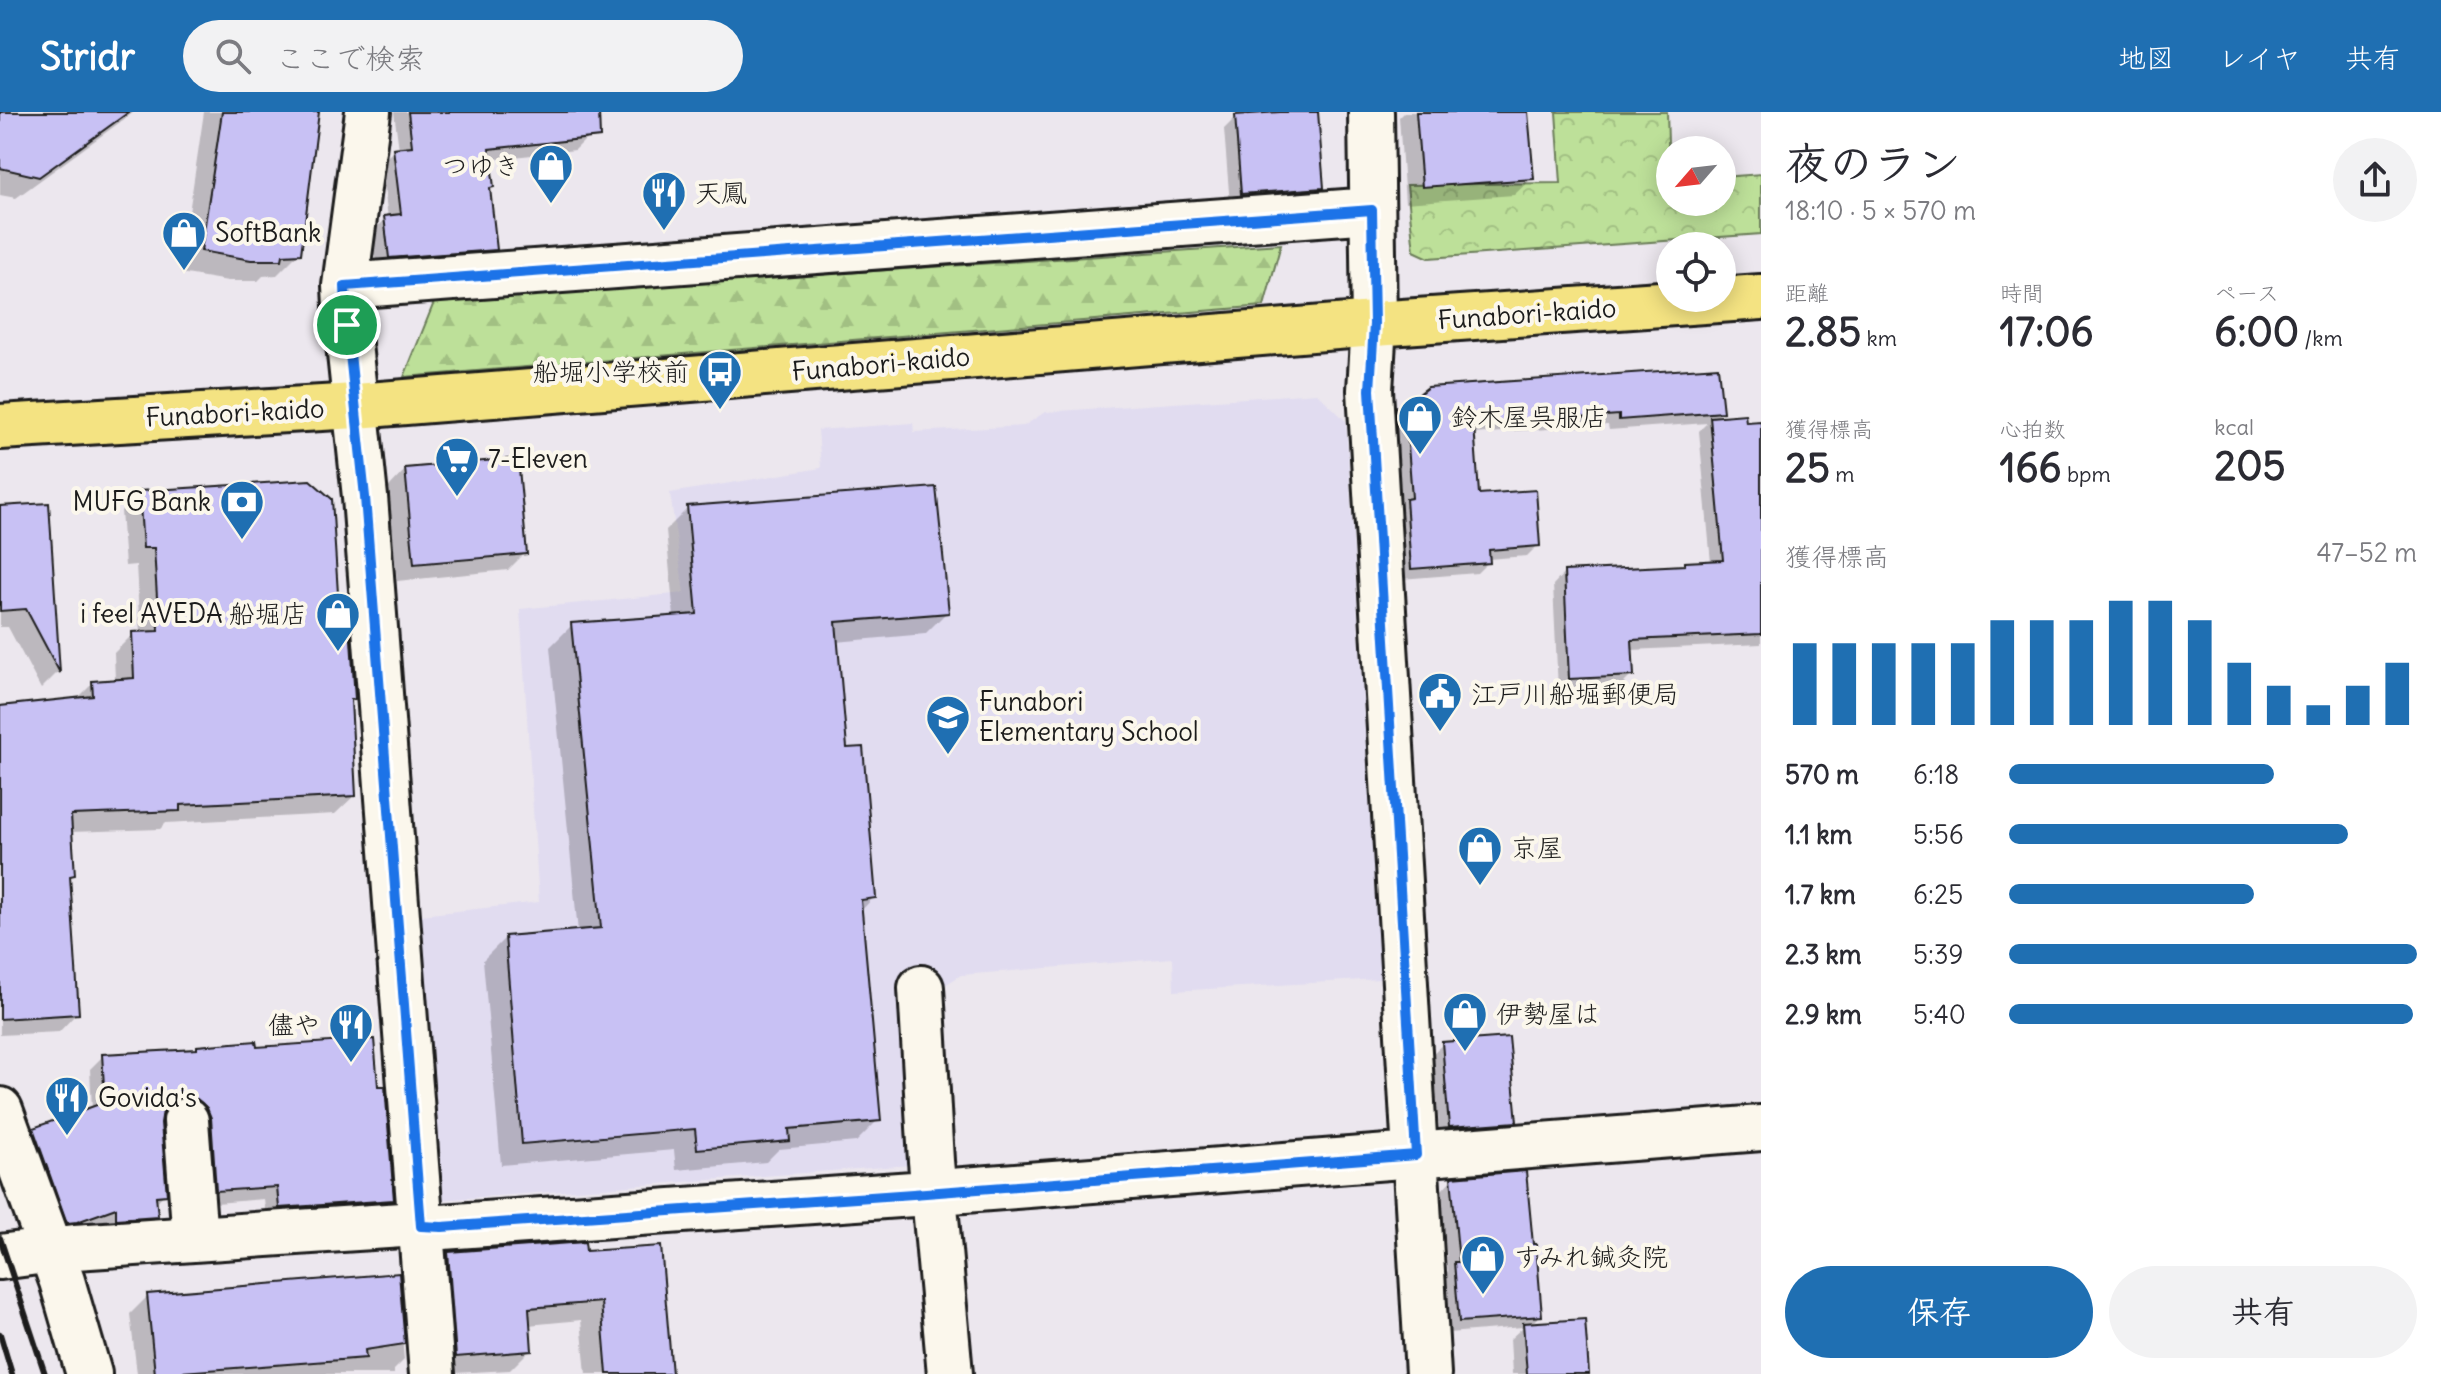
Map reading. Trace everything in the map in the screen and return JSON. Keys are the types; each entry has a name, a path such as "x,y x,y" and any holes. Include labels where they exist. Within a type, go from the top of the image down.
{"main road":[{"name":"Funabori-kaido","path":"0,427 356,406 1374,324 1761,297"}],"street":[{"path":"368,112 345,286 364,484 432,1374"},
{"path":"1371,112 1374,324 1371,406 1428,1374"},
{"path":"345,286 1372,210"},
{"path":"921,988 950,1374"},
{"path":"0,1110 51,1252 89,1374"},
{"path":"186,1121 195,1239"},
{"path":"0,1257 75,1247 402,1225 442,1227 1761,1128"}],"shaded area":[{"name":"Funabori Elementary School","path":"1317,393 1346,421 1380,979 1174,991 1173,958 961,975 942,987 911,1165 441,1200 421,915 539,902 520,609 684,593 670,493 821,468 818,430 913,423 914,432 1024,426 1045,412"}],"green space":[{"path":"1556,112 1667,112 1668,136 1656,136 1656,216 1736,216 1736,176 1761,174 1761,234 1656,232 1656,242 1429,258 1414,251 1407,185 1561,183"},
{"path":"1281,244 1264,306 404,377 435,300"}],"building":[{"path":"0,112 129,112 39,177 0,168"},
{"path":"222,112 319,112 301,254 283,255 282,260 251,260 201,251"},
{"path":"408,112 599,112 600,137 489,149 497,250 389,258 384,216 401,214 393,148 412,146"},
{"path":"1318,112 1324,188 1241,194 1235,115"},
{"path":"1416,112 1528,112 1534,179 1422,187"},
{"path":"1718,367 1723,412 1619,420 1619,415 1474,425 1479,494 1536,490 1540,546 1489,550 1490,563 1411,569 1406,499 1412,498 1405,405 1428,387"},
{"path":"1745,414 1746,422 1761,421 1761,634 1632,640 1634,676 1569,679 1564,571 1723,560 1710,417"},
{"path":"518,458 527,554 414,564 405,468"},
{"path":"310,480 332,499 340,625 350,625 355,699 351,700 356,796 180,805 180,811 71,815 75,875 70,876 79,1014 0,1019 0,706 93,696 92,681 134,678 132,632 159,631 154,548 143,548 139,491"},
{"path":"936,487 949,613 836,622 847,748 863,747 876,898 861,900 881,1121 789,1129 790,1141 697,1149 695,1129 522,1144 505,936 601,928 571,623 697,614 687,506"},
{"path":"49,503 60,673 26,609 0,611 0,506"},
{"path":"1509,1037 1517,1122 1449,1127 1442,1042"},
{"path":"374,1039 378,1086 385,1086 394,1200 279,1208 277,1187 216,1191 211,1118 207,1108 197,1099 185,1096 173,1100 163,1111 161,1123 167,1195 156,1196 158,1216 116,1219 116,1208 67,1223 33,1128 105,1102 102,1054 197,1049 197,1046 256,1041 257,1047"},
{"path":"1526,1171 1542,1316 1459,1322 1454,1262 1459,1262 1451,1177"},
{"path":"585,1242 586,1251 661,1246 672,1374 607,1374 601,1302 529,1308 532,1351 456,1357 448,1252"},
{"path":"399,1273 405,1344 365,1350 366,1358 155,1374 147,1294"},
{"path":"1585,1319 1589,1374 1527,1374 1523,1323"}],"railway":[{"path":"0,1238 45,1374"},
{"path":"0,1334 12,1374"}],"place":[{"name":"つゆき","path":"551,205"},
{"name":"天鳳","path":"664,232"},
{"name":"SoftBank","path":"184,272"},
{"name":"船堀小学校前","path":"720,411"},
{"name":"鈴木屋呉服店","path":"1420,456"},
{"name":"7-Eleven","path":"457,498"},
{"name":"MUFG Bank","path":"242,541"},
{"name":"i feel AVEDA 船堀店","path":"338,653"},
{"name":"江戸川船堀郵便局","path":"1440,733"},
{"name":"Funabori Elementary School","path":"948,756"},
{"name":"京屋","path":"1480,887"},
{"name":"伊勢屋は","path":"1465,1053"},
{"name":"儘や","path":"351,1064"},
{"name":"Govida's","path":"67,1137"},
{"name":"すみれ鍼灸院","path":"1483,1296"}],"route":[{"path":"1372,210 1374,324 1370,390 1416,1155 913,1194 421,1226 363,470 347,325 345,286 1372,210"}]}
